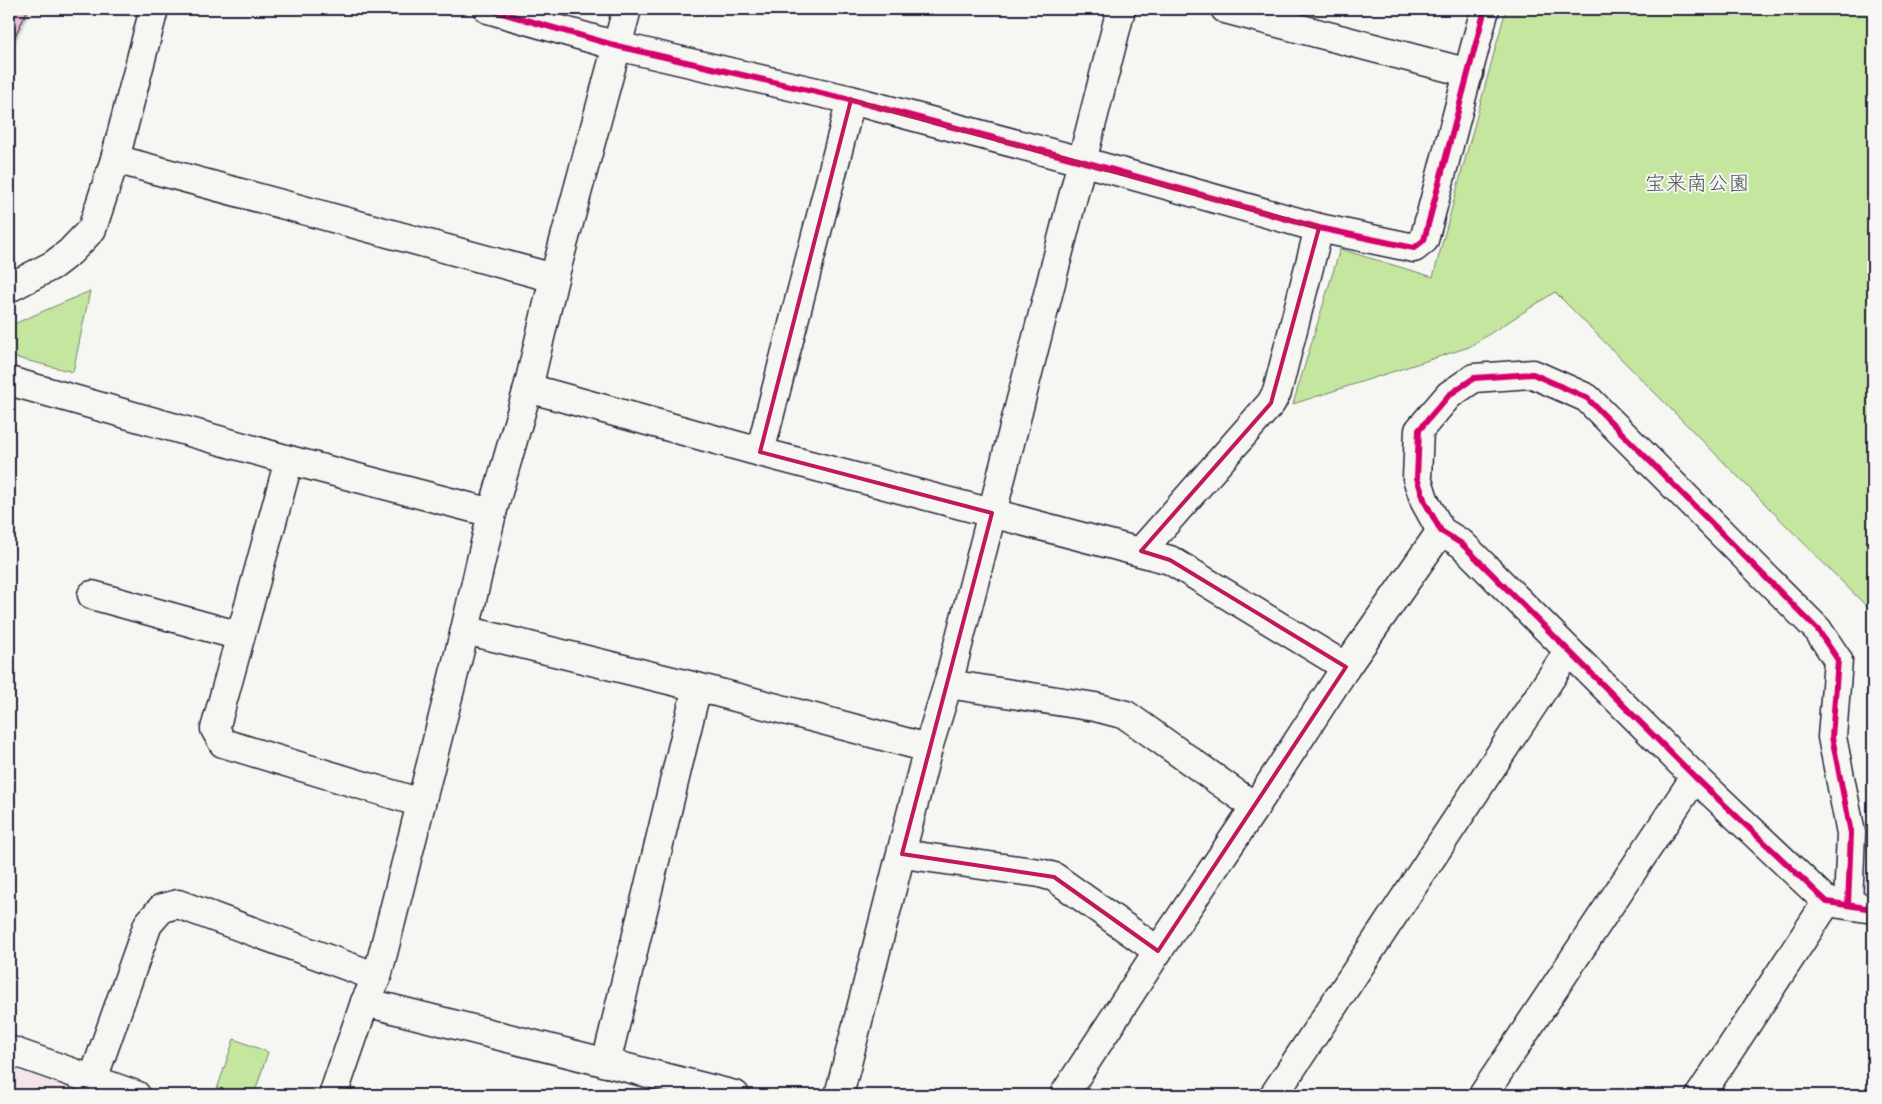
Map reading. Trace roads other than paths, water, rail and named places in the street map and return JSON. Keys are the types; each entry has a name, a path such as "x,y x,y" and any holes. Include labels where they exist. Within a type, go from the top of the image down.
{"street":[{"path":"9,288 53,265 70,252 92,230 115,159 154,9"},
{"path":"488,9 617,46 851,100 1081,161 1319,228 1414,248 1424,240 1486,9"},
{"path":"333,1095 366,1002 377,977 492,513 528,388 554,278 627,9"},
{"path":"839,1095 928,748 948,684 1121,9"},
{"path":"1225,9 1469,74"},
{"path":"760,452 851,100"},
{"path":"115,159 554,278"},
{"path":"1141,551 1271,404 1276,392 1319,228"},
{"path":"1700,1095 1850,905 1851,833 1832,737 1838,660 1818,630 1587,398 1533,374 1474,378 1449,394 1419,430 1417,478 1425,502 1440,531 1462,544 1695,777 1850,905"},
{"path":"9,381 289,460 492,513"},
{"path":"528,388 760,452 1170,560 1346,667"},
{"path":"289,460 215,729 223,743 421,803"},
{"path":"1064,1095 1346,667 1440,531"},
{"path":"92,595 240,636"},
{"path":"464,630 697,687 928,748"},
{"path":"1274,1095 1568,652"},
{"path":"948,684 1095,707 1126,715 1255,807"},
{"path":"606,1063 697,687"},
{"path":"1483,1095 1695,777"},
{"path":"902,854 1040,873 1054,877 1158,950"},
{"path":"93,1079 148,924 162,908 178,904 377,977"},
{"path":"366,1002 735,1095"},
{"path":"9,1050 136,1095"}],"park label":[{"name":"宝来南公園","path":"1697,185"}]}
